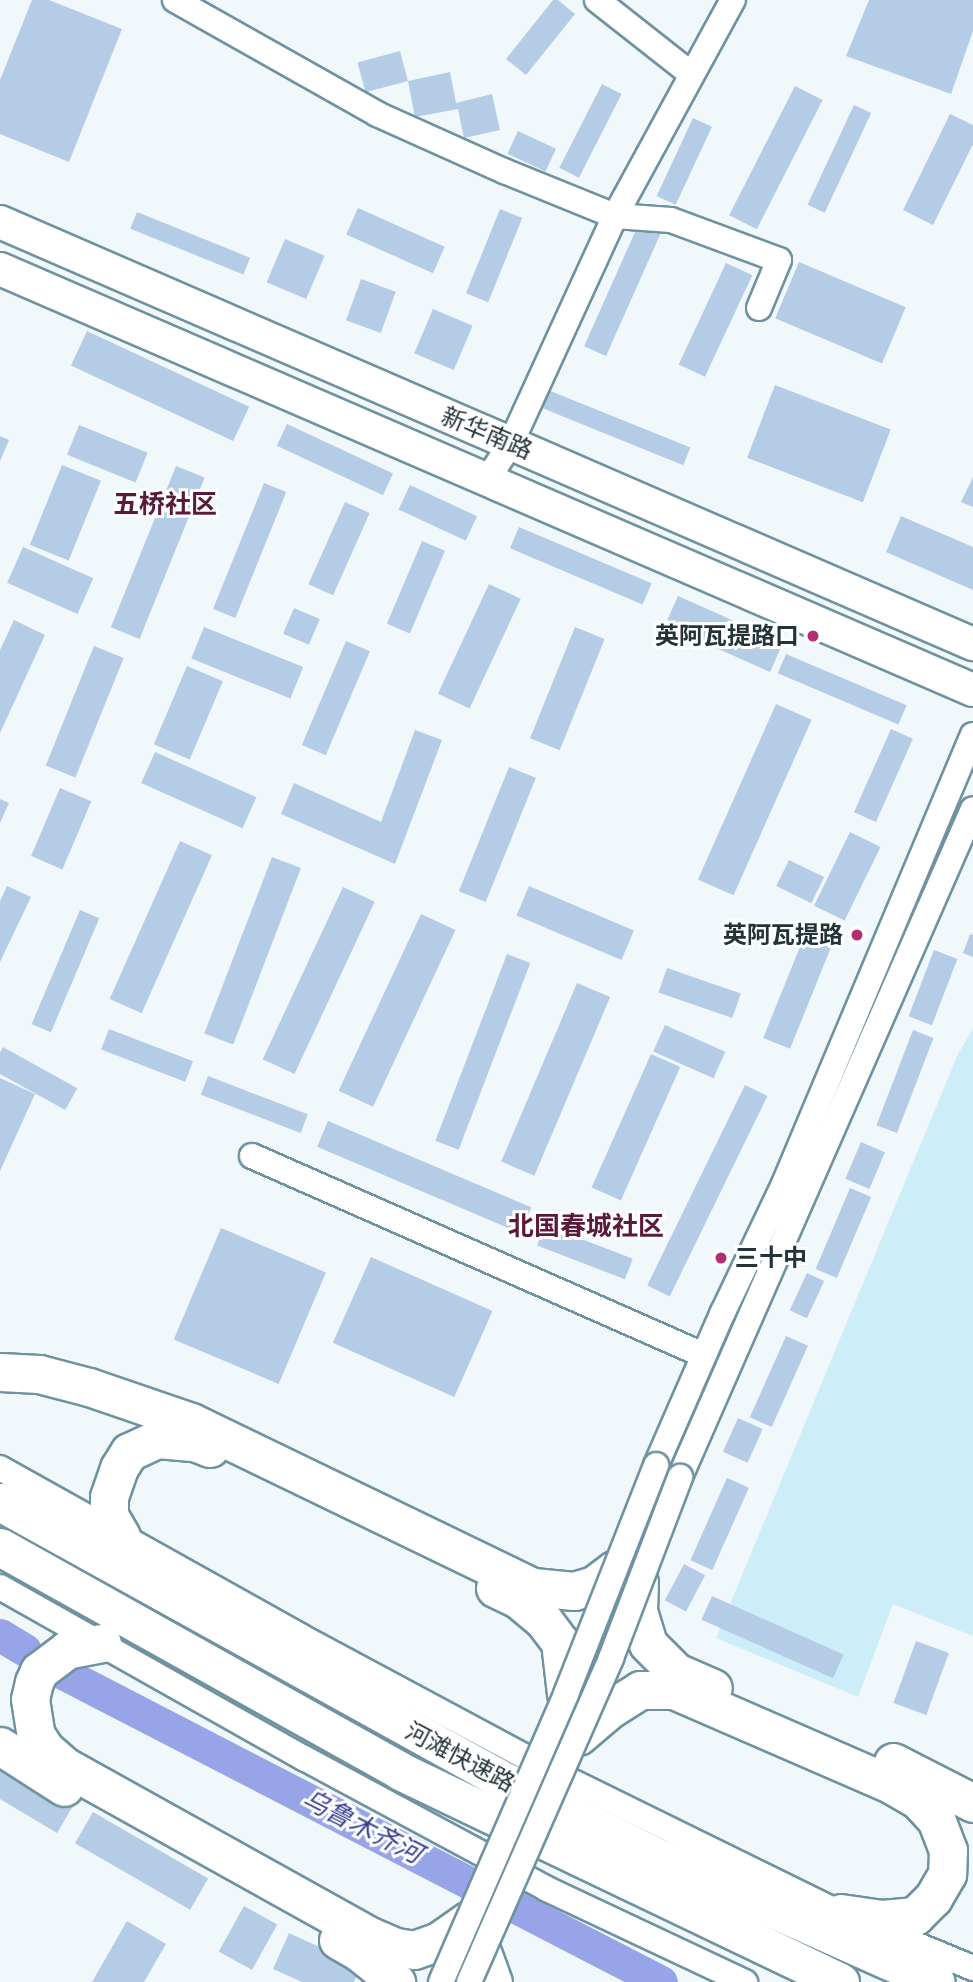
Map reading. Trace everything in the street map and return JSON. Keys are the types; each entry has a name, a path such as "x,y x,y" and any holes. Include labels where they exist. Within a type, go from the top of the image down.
{"highway":[{"path":"0,1371 39,1374 89,1387 170,1414 518,1600 544,1622 560,1642 566,1693"},
{"path":"121,1536 109,1516 109,1497 119,1468 129,1452 143,1443 176,1439 234,1450 533,1587 574,1591 627,1575 648,1644 676,1672 879,1768 936,1819 948,1850 947,1874 933,1898 915,1916 882,1919 840,1913"},
{"name":"河滩快速路","path":"0,1503 497,1777 659,1858 936,1982"},
{"name":"河滩快速路","path":"0,1547 400,1771 840,1982"},
{"path":"102,1643 67,1650 38,1671 30,1699 36,1735 45,1749 66,1767 370,1936 396,1947 414,1950 439,1941 478,1959"},
{"path":"578,1736 610,1709 640,1690 674,1690 973,1803"},
{"path":"0,1746 29,1767 359,1952 396,1982"}],"main road":[{"name":"新华南路","path":"0,222 973,644"},
{"name":"新华南路","path":"0,269 973,690"}],"street":[{"path":"175,0 377,114 615,216 671,220 779,260 759,308"},
{"path":"597,0 691,74"},
{"path":"487,480 511,443 615,216 733,0"},
{"path":"441,1982 478,1959 578,1736 627,1575 656,1465 784,1184 973,735"},
{"path":"478,1959 566,1693 680,1477 973,809"},
{"path":"252,1156 704,1355"},
{"path":"0,1468 561,1776 840,1913 973,1968"},
{"path":"0,1587 304,1758 547,1889 745,1982"}],"shaded area":[{"path":"973,1028 973,1636 893,1604 858,1697 716,1638 958,1054"}],"building":[{"path":"32,0 49,0 122,29 69,162 0,134 0,80"},
{"path":"553,0 558,0 575,14 526,75 506,59"},
{"path":"869,0 973,0 973,31 951,94 846,56"},
{"path":"400,51 408,81 366,92 357,62"},
{"path":"450,72 456,103 492,94 500,130 464,138 458,109 415,117 408,81"},
{"path":"602,84 622,94 579,178 559,168"},
{"path":"795,86 823,100 757,229 729,215"},
{"path":"854,105 871,113 825,213 808,205"},
{"path":"950,114 973,125 973,144 933,225 903,210"},
{"path":"693,118 712,127 676,205 657,196"},
{"path":"518,131 556,149 545,171 507,154"},
{"path":"358,208 445,247 433,273 346,234"},
{"path":"500,209 522,218 488,302 466,293"},
{"path":"137,212 250,258 243,274 130,229"},
{"path":"639,223 661,233 606,356 584,346"},
{"path":"285,239 325,256 306,299 267,282"},
{"path":"799,262 906,307 882,363 775,318"},
{"path":"726,263 752,275 705,377 679,365"},
{"path":"361,279 396,292 381,333 346,320"},
{"path":"433,309 473,326 454,370 414,353"},
{"path":"87,331 249,407 233,441 71,365"},
{"path":"775,385 891,429 863,502 747,458"},
{"path":"543,388 690,448 683,465 536,406"},
{"path":"287,424 393,473 383,495 277,446"},
{"path":"79,425 148,453 136,482 67,455"},
{"path":"0,436 9,440 0,461"},
{"path":"62,465 101,481 69,560 30,545"},
{"path":"176,466 205,478 140,639 111,627"},
{"path":"973,477 973,507 961,502"},
{"path":"264,483 286,492 235,618 213,609"},
{"path":"410,485 477,516 466,541 399,509"},
{"path":"345,502 370,513 333,595 308,584"},
{"path":"901,516 973,547 973,590 886,552"},
{"path":"519,527 652,583 643,604 510,548"},
{"path":"422,541 445,551 410,634 387,624"},
{"path":"23,547 93,578 77,614 7,583"},
{"path":"489,584 521,599 470,708 438,694"},
{"path":"678,596 783,643 770,672 665,625"},
{"path":"294,608 320,619 309,645 283,634"},
{"path":"14,620 45,635 0,733 0,650"},
{"path":"204,627 303,667 290,699 191,659"},
{"path":"575,627 605,639 560,750 530,738"},
{"path":"346,641 370,651 326,755 302,745"},
{"path":"94,646 124,658 75,778 46,766"},
{"path":"786,654 907,705 898,725 778,673"},
{"path":"187,666 223,681 190,759 154,744"},
{"path":"776,704 812,720 734,895 698,879"},
{"path":"891,729 913,739 876,822 854,812"},
{"path":"415,730 442,740 395,864 281,814 294,783 381,822"},
{"path":"155,752 256,797 243,828 141,783"},
{"path":"509,767 536,778 486,902 459,891"},
{"path":"60,788 91,801 62,869 31,856"},
{"path":"0,799 9,803 0,823"},
{"path":"850,832 881,847 845,921 814,906"},
{"path":"180,841 212,855 142,1013 110,999"},
{"path":"272,857 301,868 233,1045 204,1033"},
{"path":"789,860 824,877 811,903 776,886"},
{"path":"7,886 31,897 0,962 0,901"},
{"path":"529,886 634,931 621,960 516,915"},
{"path":"343,887 375,902 294,1074 263,1059"},
{"path":"80,910 99,918 51,1032 32,1024"},
{"path":"421,914 455,930 373,1107 339,1091"},
{"path":"810,922 837,933 790,1049 763,1038"},
{"path":"970,934 973,935 973,957 963,953"},
{"path":"934,950 957,959 932,1025 909,1016"},
{"path":"507,954 530,963 459,1150 435,1141"},
{"path":"667,968 741,993 732,1018 659,993"},
{"path":"577,983 610,997 534,1176 501,1162"},
{"path":"665,1025 725,1052 713,1078 653,1051"},
{"path":"109,1029 193,1061 185,1082 101,1050"},
{"path":"913,1030 934,1038 897,1133 876,1125"},
{"path":"3,1047 77,1088 65,1110 0,1074 0,1052"},
{"path":"651,1054 680,1067 621,1200 592,1187"},
{"path":"208,1076 308,1114 301,1133 201,1095"},
{"path":"0,1078 35,1094 0,1171"},
{"path":"745,1085 767,1096 670,1296 647,1285"},
{"path":"328,1121 531,1207 520,1233 317,1147"},
{"path":"861,1142 885,1152 869,1189 845,1179"},
{"path":"850,1188 871,1197 837,1278 816,1269"},
{"path":"545,1225 633,1259 625,1279 537,1246"},
{"path":"221,1228 326,1273 279,1384 174,1339"},
{"path":"371,1257 493,1311 454,1397 333,1343"},
{"path":"807,1273 824,1281 807,1318 790,1310"},
{"path":"786,1336 808,1346 772,1427 750,1417"},
{"path":"738,1418 763,1429 748,1463 723,1452"},
{"path":"727,1478 749,1488 712,1570 690,1560"},
{"path":"684,1564 705,1575 686,1611 665,1600"},
{"path":"712,1596 844,1655 833,1678 701,1620"},
{"path":"916,1641 949,1653 926,1715 893,1703"},
{"path":"0,1762 73,1806 57,1833 0,1799"},
{"path":"93,1812 208,1878 190,1910 75,1843"},
{"path":"244,1906 277,1924 252,1970 219,1951"},
{"path":"127,1921 166,1944 144,1982 92,1982"},
{"path":"289,1933 361,1966 354,1982 302,1982 273,1969"}],"waterway":[{"name":"乌鲁木齐河","path":"0,1635 25,1650"},
{"name":"乌鲁木齐河","path":"63,1673 661,1982"}],"place":[{"name":"英阿瓦提路口","path":"813,636"},
{"name":"英阿瓦提路","path":"857,935"},
{"name":"三十中","path":"721,1258"}],"district":[{"name":"五桥社区","path":"165,505"},
{"name":"北国春城社区","path":"586,1227"}]}
